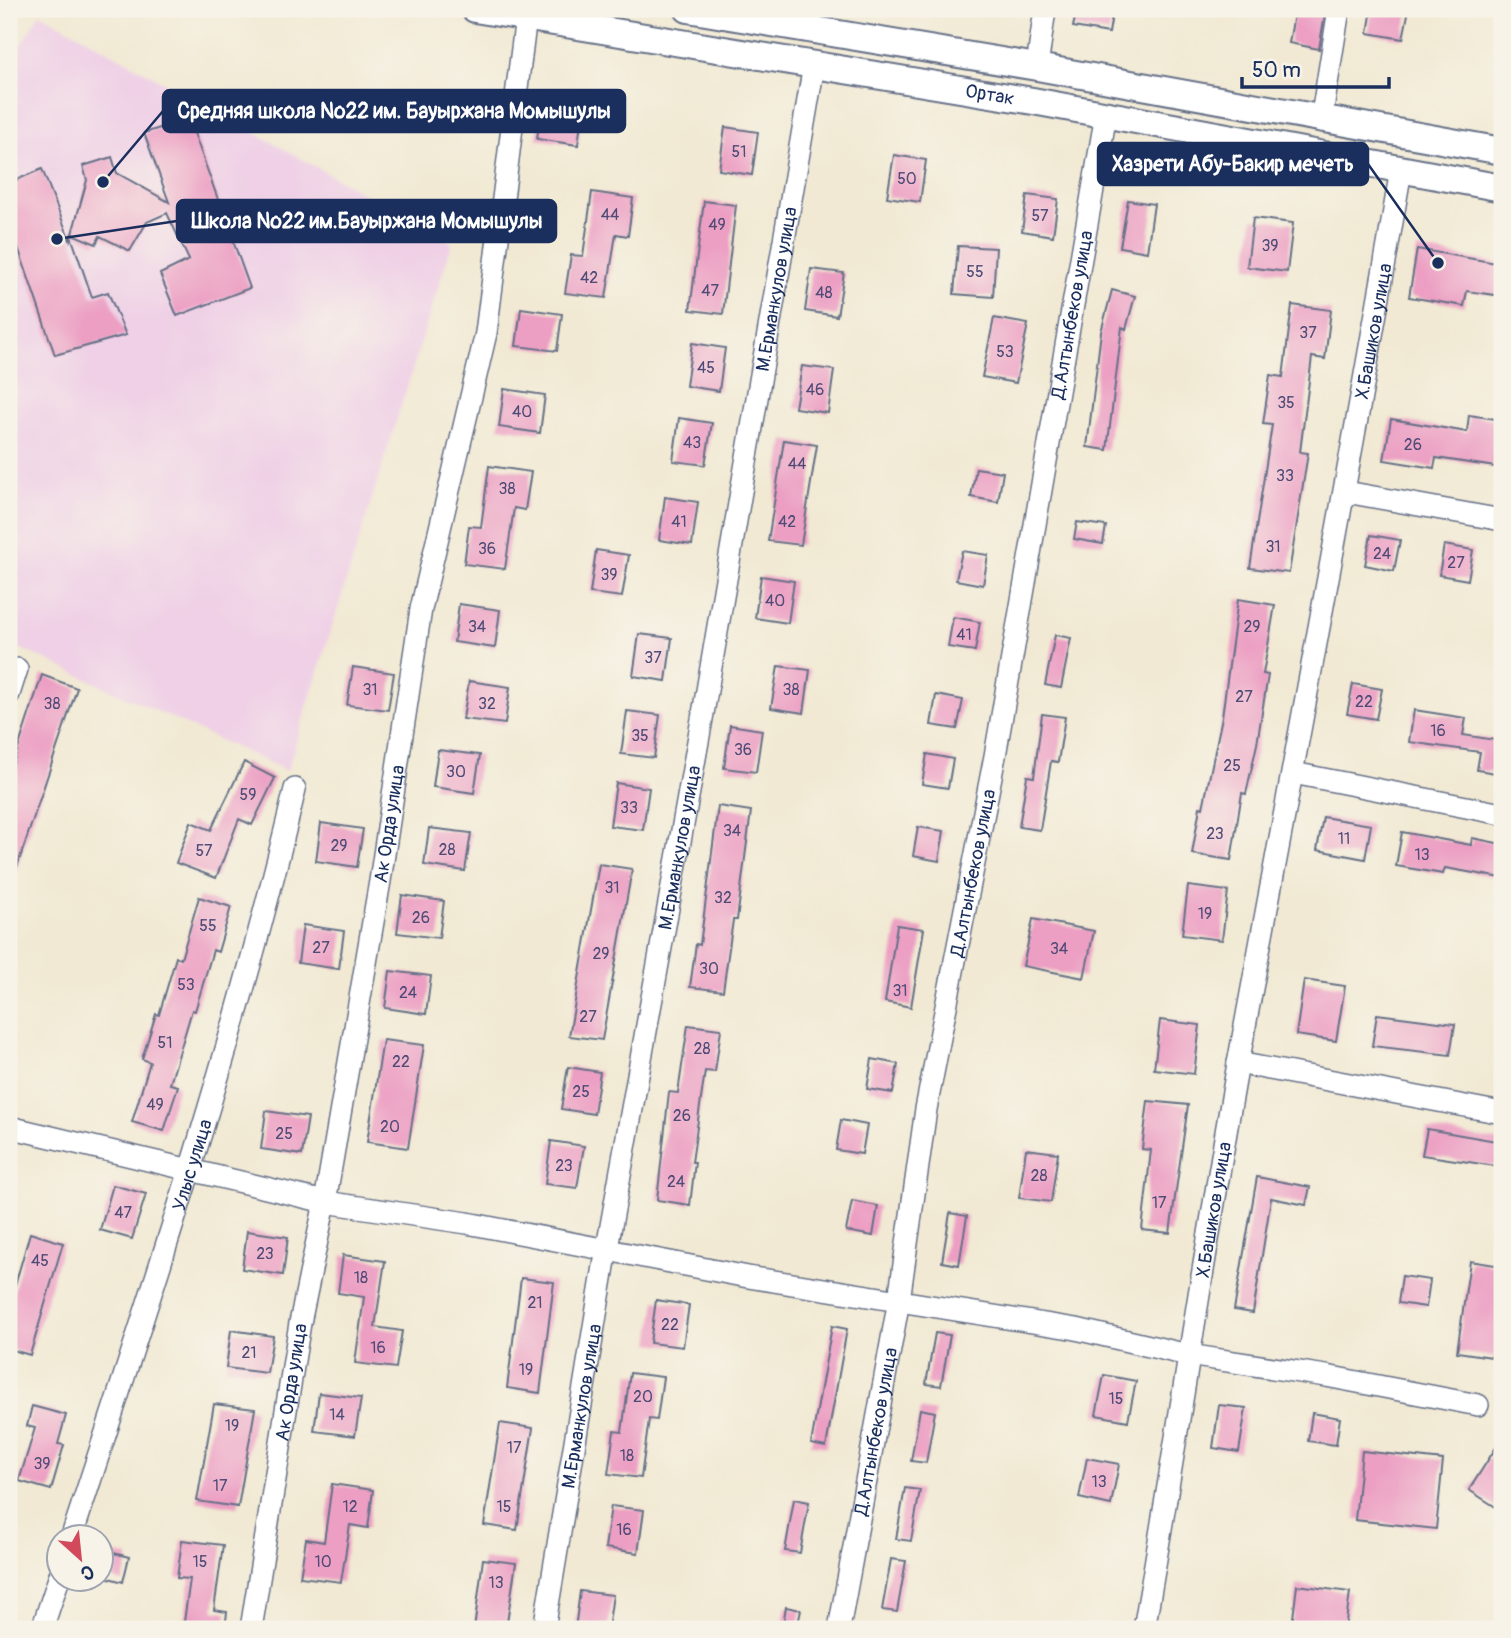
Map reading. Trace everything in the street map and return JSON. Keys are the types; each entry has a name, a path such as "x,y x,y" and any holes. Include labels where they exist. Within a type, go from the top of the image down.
{"street":[{"name":"Ортак","path":"475,9 1106,114 1502,188"},
{"name":"Ортак","path":"688,9 744,14 1321,121 1502,151"},
{"path":"1037,67 1045,9"},
{"path":"1321,121 1339,9"},
{"name":"Ак Орда улица","path":"251,1629 299,1324 325,1202 380,881 421,609 486,333 526,17"},
{"name":"М.Ерманкулов улица","path":"544,1629 607,1248 704,708 814,65"},
{"name":"Д.Алтынбеков улица","path":"839,1629 899,1300 926,1109 995,756 1106,114"},
{"name":"Х.Башиков улица","path":"1144,1629 1238,1063 1293,773 1310,662 1346,492 1401,170"},
{"path":"1346,492 1502,520"},
{"path":"9,694 17,669"},
{"path":"1293,773 1502,814"},
{"name":"Улыс улица","path":"77,1522 192,1171 264,919 295,789"},
{"path":"1238,1063 1502,1114"},
{"path":"9,1127 325,1202 607,1248 748,1276 1076,1329 1188,1355 1326,1376 1478,1405"},
{"path":"42,1629 54,1592"}],"shaded area":[{"path":"40,13 452,243 287,771 9,643 9,66"}],"building":[{"path":"1077,9 1113,9 1109,33 1073,27"},
{"path":"1295,9 1325,14 1319,49 1289,43"},
{"path":"1372,9 1409,9 1403,39 1368,33"},
{"path":"542,101 583,107 578,145 537,139"},
{"path":"189,119 250,288 177,316 160,274 189,260 167,213 147,222 130,251 100,236 96,244 72,234 87,180 83,166 112,157 117,173 169,202 144,133"},
{"path":"725,127 758,132 752,175 719,170"},
{"path":"894,155 926,160 920,202 887,197"},
{"path":"42,169 70,240 71,236 92,297 108,292 126,335 55,355 9,221 9,183"},
{"path":"592,192 633,198 628,236 616,234 606,298 565,293 571,255 583,256"},
{"path":"1027,195 1058,199 1053,236 1022,231"},
{"path":"1128,200 1154,204 1147,252 1120,247"},
{"path":"704,201 736,205 723,314 690,310"},
{"path":"1253,218 1293,223 1287,272 1247,267"},
{"path":"958,246 996,248 993,297 954,294"},
{"path":"1417,249 1502,264 1502,296 1467,291 1464,306 1409,297"},
{"path":"811,269 844,273 837,316 805,311"},
{"path":"1112,290 1135,296 1126,329 1122,327 1107,450 1087,447 1101,332"},
{"path":"1292,305 1331,310 1325,359 1312,357 1300,452 1308,453 1289,573 1250,568 1272,425 1263,424 1270,375 1283,377"},
{"path":"521,308 562,314 557,351 516,346"},
{"path":"994,318 1028,324 1016,383 982,377"},
{"path":"692,343 725,348 719,391 686,386"},
{"path":"802,366 834,370 828,413 795,408"},
{"path":"504,389 545,395 540,433 499,427"},
{"path":"1469,415 1502,420 1502,468 1436,458 1434,468 1384,460 1391,419 1467,432"},
{"path":"679,418 712,423 705,465 673,461"},
{"path":"784,440 817,445 801,545 768,541"},
{"path":"489,466 531,472 525,510 514,508 505,569 464,564 469,526 481,527"},
{"path":"976,468 1003,472 998,502 971,497"},
{"path":"665,497 698,502 692,545 659,540"},
{"path":"1077,522 1106,526 1103,544 1074,539"},
{"path":"1371,535 1400,540 1394,571 1365,565"},
{"path":"1444,545 1473,550 1468,580 1439,575"},
{"path":"596,550 629,555 622,597 590,593"},
{"path":"962,551 988,555 983,585 956,580"},
{"path":"761,576 794,581 788,623 755,618"},
{"path":"1238,599 1275,605 1263,674 1268,675 1257,744 1246,794 1242,793 1231,860 1192,854 1200,807 1203,808 1222,717"},
{"path":"459,604 500,610 495,648 454,642"},
{"path":"953,617 980,622 975,651 948,647"},
{"path":"639,634 672,638 666,681 633,676"},
{"path":"1055,635 1071,638 1061,688 1045,685"},
{"path":"778,666 810,670 804,713 771,708"},
{"path":"353,667 394,673 388,710 347,705"},
{"path":"42,675 77,688 11,885 9,776"},
{"path":"469,681 510,687 505,724 463,719"},
{"path":"1353,684 1382,689 1376,719 1347,714"},
{"path":"936,695 963,700 957,729 931,725"},
{"path":"1414,710 1466,718 1463,735 1502,741 1502,774 1477,770 1480,752 1409,742"},
{"path":"627,711 660,715 654,758 621,754"},
{"path":"1042,714 1065,717 1058,762 1051,761 1040,830 1019,827 1027,776 1034,777"},
{"path":"730,725 762,730 756,772 724,768"},
{"path":"438,750 480,755 474,793 433,787"},
{"path":"927,754 953,759 948,788 922,784"},
{"path":"244,762 275,778 252,825 239,819 216,878 176,863 191,822 211,830"},
{"path":"616,783 649,788 643,830 610,826"},
{"path":"718,806 751,811 737,920 733,920 723,991 690,987 696,944 700,945"},
{"path":"1323,817 1371,825 1365,859 1317,850"},
{"path":"321,823 363,829 357,867 316,861"},
{"path":"918,827 944,831 939,861 913,856"},
{"path":"429,828 471,833 465,871 424,865"},
{"path":"1402,832 1471,845 1472,838 1502,844 1502,878 1445,868 1443,874 1396,866"},
{"path":"599,864 632,869 602,1040 569,1036"},
{"path":"1188,886 1228,891 1222,940 1182,935"},
{"path":"402,895 444,901 439,938 397,933"},
{"path":"199,897 231,907 218,952 213,950 195,1011 192,1010 170,1084 178,1086 164,1131 132,1122 150,1062 142,1059 156,1014 159,1015 176,957 181,959"},
{"path":"1033,919 1094,931 1084,978 1023,966"},
{"path":"303,925 344,931 339,969 298,963"},
{"path":"897,925 924,929 911,1007 885,1002"},
{"path":"390,971 431,976 426,1014 385,1008"},
{"path":"1304,980 1345,986 1336,1041 1296,1035"},
{"path":"1377,1014 1455,1024 1450,1055 1372,1046"},
{"path":"1160,1020 1200,1025 1194,1074 1154,1069"},
{"path":"688,1025 721,1029 715,1072 705,1071 692,1162 695,1162 690,1205 657,1200 669,1092 678,1093"},
{"path":"383,1040 424,1045 408,1148 367,1142"},
{"path":"872,1059 898,1064 893,1093 867,1089"},
{"path":"568,1067 600,1072 594,1114 561,1109"},
{"path":"1148,1101 1188,1105 1170,1233 1142,1230 1151,1150 1142,1149"},
{"path":"266,1111 308,1117 302,1155 261,1149"},
{"path":"841,1120 867,1125 862,1154 836,1150"},
{"path":"1427,1129 1502,1142 1502,1167 1422,1155"},
{"path":"551,1141 584,1146 577,1188 545,1184"},
{"path":"1026,1149 1058,1153 1051,1202 1019,1198"},
{"path":"1257,1177 1310,1187 1306,1205 1271,1198 1253,1313 1234,1310"},
{"path":"113,1185 146,1194 132,1239 100,1230"},
{"path":"852,1201 878,1206 873,1236 846,1231"},
{"path":"950,1213 967,1216 959,1265 942,1262"},
{"path":"247,1231 288,1237 283,1275 242,1269"},
{"path":"30,1233 63,1243 30,1355 9,1349 9,1306"},
{"path":"343,1255 385,1261 375,1327 402,1331 396,1368 355,1363 364,1297 338,1293"},
{"path":"1470,1261 1502,1266 1502,1333 1499,1358 1457,1352"},
{"path":"1402,1276 1430,1280 1426,1307 1398,1303"},
{"path":"521,1278 554,1282 540,1393 507,1388"},
{"path":"656,1300 689,1305 683,1347 650,1343"},
{"path":"832,1326 847,1329 826,1447 811,1444"},
{"path":"231,1330 273,1336 267,1373 226,1368"},
{"path":"935,1333 950,1335 941,1386 926,1384"},
{"path":"630,1373 663,1377 657,1420 649,1419 641,1478 608,1474 614,1431 622,1432"},
{"path":"1104,1375 1136,1381 1128,1421 1096,1415"},
{"path":"319,1393 361,1398 355,1436 314,1431"},
{"path":"214,1404 255,1409 238,1507 197,1501"},
{"path":"1219,1405 1246,1408 1239,1452 1213,1448"},
{"path":"32,1406 66,1415 58,1444 64,1445 51,1490 19,1481 35,1428 27,1426"},
{"path":"920,1409 935,1412 926,1463 911,1461"},
{"path":"1312,1413 1340,1418 1336,1445 1308,1441"},
{"path":"500,1423 533,1428 517,1530 484,1525"},
{"path":"1502,1438 1502,1511 1469,1490"},
{"path":"1362,1451 1443,1460 1436,1529 1355,1520"},
{"path":"1087,1458 1119,1464 1111,1505 1079,1498"},
{"path":"332,1484 373,1490 368,1528 350,1525 341,1582 300,1577 306,1539 324,1542"},
{"path":"905,1488 920,1490 911,1541 896,1539"},
{"path":"794,1499 809,1502 800,1553 785,1551"},
{"path":"611,1506 644,1510 638,1553 605,1548"},
{"path":"182,1540 223,1545 214,1610 227,1612 225,1629 183,1629 190,1579 177,1578"},
{"path":"116,1554 129,1557 123,1582 116,1580"},
{"path":"483,1559 516,1563 506,1629 474,1629"},
{"path":"891,1559 906,1561 897,1612 882,1610"},
{"path":"1297,1585 1350,1592 1345,1629 1292,1626"},
{"path":"580,1591 613,1595 608,1629 575,1629"},
{"path":"786,1607 801,1610 797,1629 782,1629"}],"place":[{"name":"Средняя школа №22 им. Бауыржана Момышулы","path":"103,182"},
{"name":"Школа №22 им.Бауыржана Момышулы","path":"57,239"},
{"name":"Хазрети Абу-Бакир мечеть","path":"1438,263"}]}
